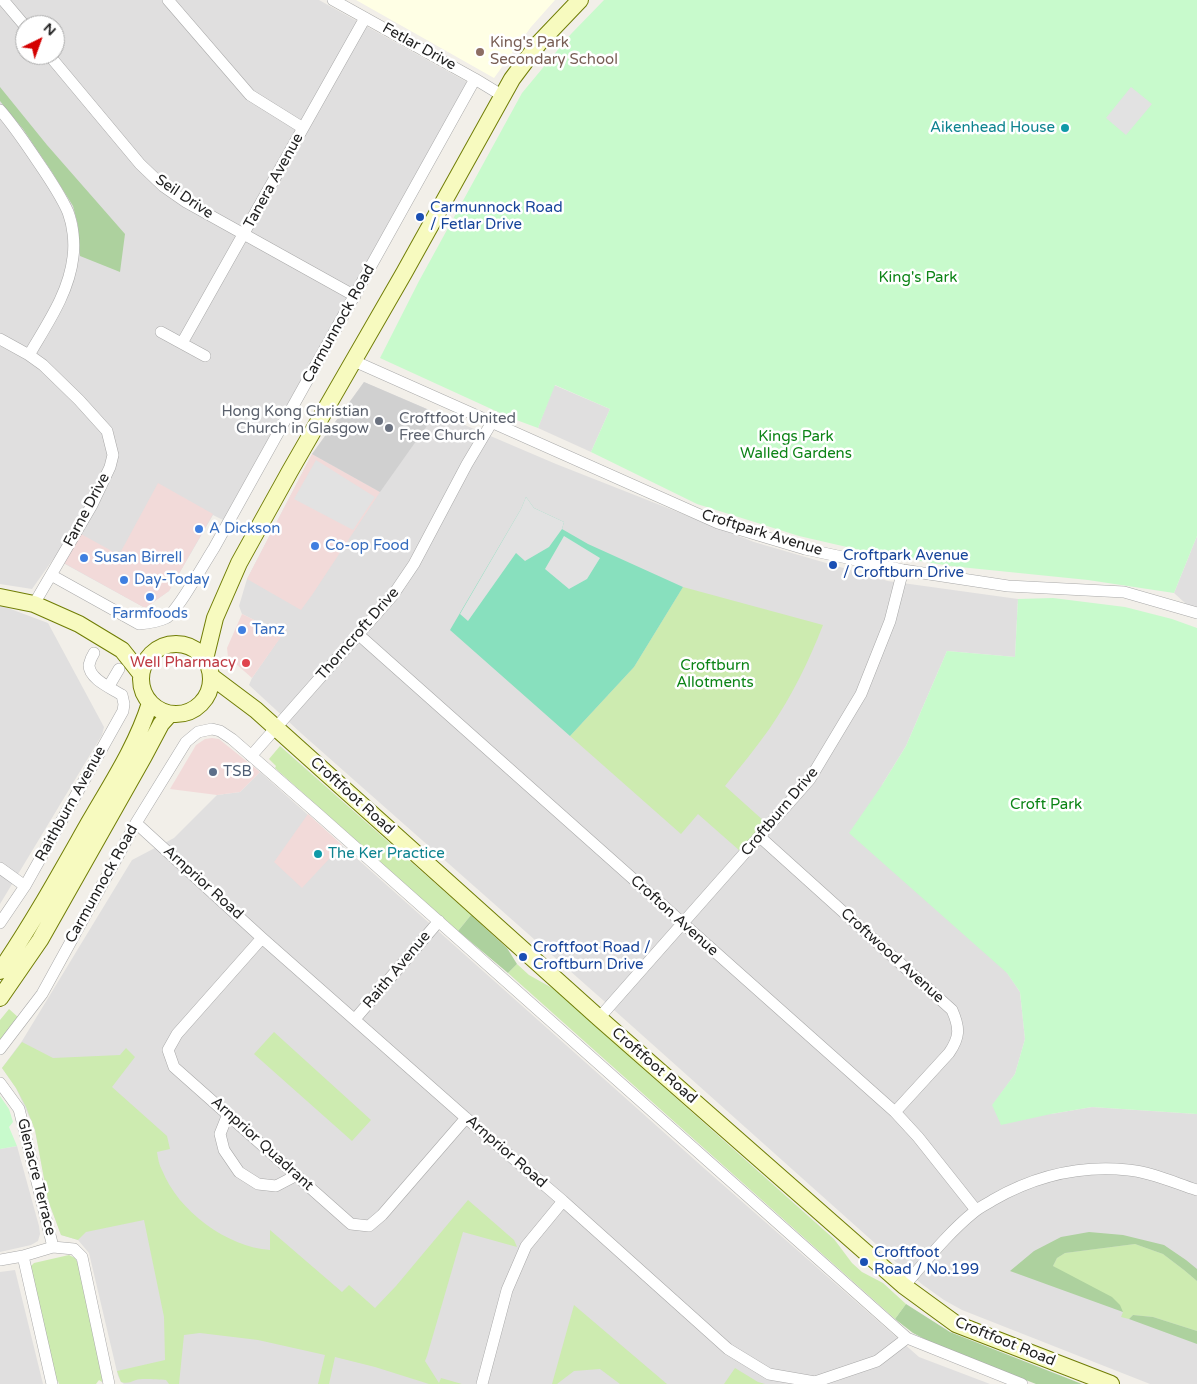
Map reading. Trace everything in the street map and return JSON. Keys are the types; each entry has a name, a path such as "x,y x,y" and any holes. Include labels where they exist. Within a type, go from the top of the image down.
{"main road":[{"name":"Carmunnock Road","path":"215,618 239,563 404,273 512,78 539,43 580,0"},
{"path":"0,597 34,604 79,624 122,650 141,674"},
{"path":"182,644 196,637 215,618"},
{"path":"205,659 215,618"},
{"path":"182,644 192,647 205,659 212,677 211,688 198,706 183,714 170,715 158,710 150,703 142,689 141,674 146,661 154,651 166,645 182,644"},
{"path":"122,650 154,651"},
{"name":"Croftfoot Road","path":"212,677 256,710 599,1018 904,1286 956,1324 1110,1384"},
{"path":"207,696 232,692"},
{"path":"0,971 26,932 122,766 150,703"},
{"name":"Carmunnock Road","path":"0,998 40,940 161,724 170,715"}],"street":[{"path":"3,0 16,15"},
{"path":"168,0 250,95 303,128"},
{"name":"Fetlar Drive","path":"334,0 503,96"},
{"name":"Tanera Avenue","path":"182,343 365,18"},
{"name":"Seil Drive","path":"57,65 140,164 163,186 186,202 355,296"},
{"name":"Carmunnock Road","path":"51,575 140,624 168,618 214,548 475,79"},
{"path":"0,110 13,125 59,194 68,214 72,232 73,257 69,275 58,305 29,355"},
{"path":"161,332 205,356"},
{"name":"Farne Drive","path":"0,339 29,355 42,365 79,400 107,431 113,454 110,467 92,505 34,604"},
{"name":"Croftpark Avenue","path":"354,361 718,523 805,548 903,570 1008,586 1124,592 1197,613"},
{"name":"Thorncroft Drive","path":"251,756 393,595 414,564 467,464 492,422"},
{"name":"Croftburn Drive","path":"599,1018 810,779 861,694 890,621 903,570"},
{"name":"Crofton Avenue","path":"358,635 895,1112 918,1137 976,1210"},
{"name":"Raithburn Avenue","path":"0,923 25,886 123,711 122,695 98,680 92,673 89,664 94,653"},
{"path":"109,686 119,669"},
{"name":"Carmunnock Road","path":"0,1049 42,994 136,823 186,742 198,732 212,730 232,739 251,756"},
{"path":"251,756 907,1338 1022,1384"},
{"name":"Arnprior Road","path":"136,823 262,938 563,1201 728,1349 769,1374 814,1382 877,1361 907,1338"},
{"name":"Croftwood Avenue","path":"760,837 952,1010 957,1022 958,1033 956,1043 895,1112"},
{"path":"0,868 25,886"},
{"name":"Raith Avenue","path":"355,1019 438,921"},
{"name":"Arnprior Quadrant","path":"262,938 177,1034 168,1050 174,1067 351,1224 369,1226 382,1215 466,1118"},
{"name":"Glenacre Terrace","path":"0,1083 19,1110 53,1247"},
{"path":"228,1114 220,1134 224,1150 239,1172 258,1184 276,1186 297,1175"},
{"path":"904,1286 954,1229 976,1210 1008,1191 1036,1179 1064,1172 1095,1168 1129,1170 1197,1190"},
{"path":"482,1384 507,1290 522,1254 526,1246 563,1201"},
{"name":"Glenacre Terrace","path":"0,1260 23,1256 53,1247 74,1249 82,1257 110,1384"},
{"path":"23,1256 52,1384"}],"shaded area":[{"path":"0,0 319,0 467,82 223,520 213,515 169,591 145,608 54,558 32,589 0,584"},
{"name":"King's Park Secondary School","path":"356,0 555,0 531,27 494,78"},
{"path":"1131,87 1152,104 1126,135 1106,118"},
{"path":"364,382 556,464 754,542 888,581 1018,599 1015,657 947,651 906,746 882,785 1020,992 1025,1039 1015,1074 993,1105 1051,1114 1092,1107 1197,1114 1197,1384 1150,1384 962,1310 923,1285 249,685 282,634 242,614 239,606 247,579 312,454"},
{"path":"364,382 436,413 380,492 312,454"},
{"path":"554,385 610,409 591,452 538,428"},
{"path":"312,454 380,492 301,610 247,579"},
{"path":"316,460 375,497 353,530 294,499"},
{"path":"158,483 213,514 169,591 145,608 64,563 81,534 119,555"},
{"path":"526,497 534,508 564,522 562,529 549,547 525,561 516,553 468,621 460,614 521,509"},
{"path":"564,536 600,558 587,579 569,589 545,569"},
{"path":"1197,536 1197,614 1174,593"},
{"path":"0,605 48,623 104,727 102,735 0,904"},
{"path":"242,614 283,634 252,678 228,657 227,648"},
{"path":"205,739 219,739 260,772 240,792 217,795 170,789 196,745"},
{"path":"260,772 919,1357 990,1384 124,1384 121,1382 89,1253 78,1240 61,1235 48,1200 35,1130 16,1088 2,1068 22,1041 132,860 174,838 217,795 240,792"},
{"path":"308,814 342,845 302,888 274,862"},
{"path":"17,1146 40,1234 38,1241 31,1245 0,1252 0,1149"},
{"path":"15,1270 43,1384 0,1384 0,1272"}],"green space":[{"name":"King's Park","path":"604,0 1197,0 1197,536 1174,593 1088,580 950,566 873,553 799,536 697,504 591,452 610,409 555,385 538,428 511,418 380,358 419,281 522,93 571,34"},
{"path":"0,87 47,145 125,234 120,272 80,256 78,225 73,206 23,129 0,101"},
{"path":"526,497 534,508 564,522 562,529 588,544 683,587 634,667 570,736 450,630 521,509"},
{"name":"Croftburn Allotments","path":"683,587 823,625 806,665 786,703 765,735 725,786 765,822 740,851 698,814 681,834 570,736 634,667"},
{"name":"Croft Park","path":"1053,598 1125,607 1172,619 1197,628 1197,1114 1092,1107 1001,1125 992,1105 1015,1074 1025,1039 1020,992 1007,973 849,833 906,746 947,651 1015,657 1018,599"},
{"path":"280,746 471,915 458,931 275,768 276,766 269,759"},
{"path":"471,915 507,948 517,964 508,973 458,931"},
{"path":"517,964 529,975 554,989 834,1239 852,1263 862,1272 883,1283 906,1304 895,1319 508,973"},
{"path":"9,1009 19,1018 0,1042 0,1020"},
{"path":"274,1032 371,1120 352,1141 254,1054"},
{"path":"22,1042 53,1058 120,1055 126,1048 135,1057 112,1087 167,1136 170,1149 157,1152 159,1164 169,1185 192,1213 221,1234 237,1242 254,1247 270,1250 270,1230 342,1292 349,1285 375,1308 396,1286 468,1200 514,1240 517,1247 463,1232 425,1361 439,1383 441,1378 462,1384 429,1384 335,1357 329,1384 318,1384 325,1355 258,1340 200,1333 184,1335 179,1384 169,1384 166,1380 151,1379 139,1379 127,1383 121,1382 117,1371 165,1360 164,1317 144,1220 86,1232 78,1240 61,1235 48,1200 35,1130 16,1088 2,1068"},
{"path":"0,1096 9,1109 13,1122 9,1127 17,1146 0,1149"},
{"path":"1089,1232 1123,1235 1164,1245 1197,1269 1197,1281 1163,1254 1135,1244 1065,1253 1057,1258 1053,1266 1112,1297 1120,1305 1123,1312 1010,1271 1034,1251 1061,1237"},
{"path":"1135,1244 1163,1254 1197,1281 1197,1331 1153,1317 1133,1315 1129,1319 1121,1317 1123,1312 1053,1266 1057,1258 1065,1253"},
{"path":"69,1255 75,1258 78,1263 103,1378 102,1382 99,1380 96,1384 59,1384 58,1381 55,1382 30,1271 34,1263"},
{"path":"906,1304 950,1332 1082,1384 1036,1384 936,1345 913,1333 895,1319"},
{"path":"574,1305 667,1384 620,1384 600,1369 574,1371 557,1384 552,1384"},
{"path":"1133,1315 1153,1317 1197,1331 1197,1344 1129,1319"},
{"path":"735,1368 758,1382 765,1384 724,1384"}],"place":[{"name":"King's Park Secondary School","path":"480,52"},
{"name":"Aikenhead House","path":"1065,128"},
{"name":"Carmunnock Road / Fetlar Drive","path":"420,217"},
{"name":"Hong Kong Christian Church in Glasgow","path":"379,421"},
{"name":"Croftfoot United Free Church","path":"389,428"},
{"name":"A Dickson","path":"199,529"},
{"name":"Co-op Food","path":"315,546"},
{"name":"Susan Birrell","path":"84,558"},
{"name":"Croftpark Avenue / Croftburn Drive","path":"833,565"},
{"name":"Day-Today","path":"124,580"},
{"name":"Farmfoods","path":"150,597"},
{"name":"Tanz","path":"242,630"},
{"name":"Well Pharmacy","path":"246,663"},
{"name":"TSB","path":"213,772"},
{"name":"The Ker Practice","path":"318,854"},
{"name":"Croftfoot Road / Croftburn Drive","path":"523,957"},
{"name":"Croftfoot Road / No.199","path":"864,1262"}],"park label":[{"name":"Kings Park Walled Gardens","path":"796,446"}]}
